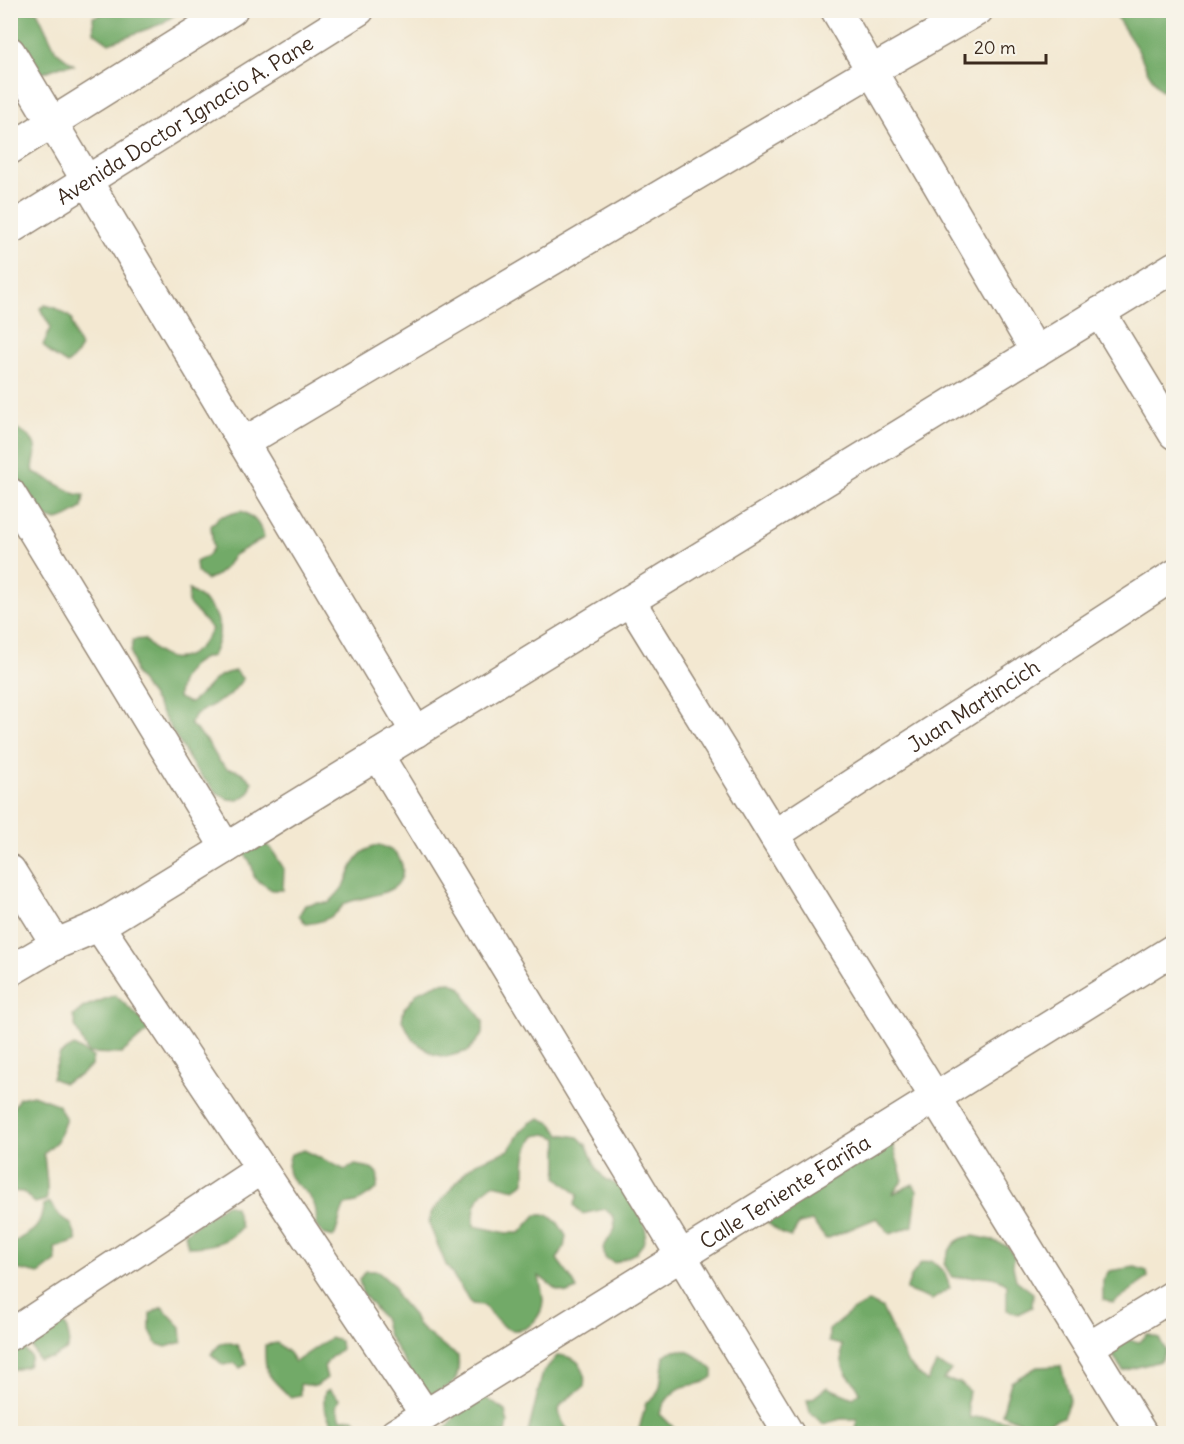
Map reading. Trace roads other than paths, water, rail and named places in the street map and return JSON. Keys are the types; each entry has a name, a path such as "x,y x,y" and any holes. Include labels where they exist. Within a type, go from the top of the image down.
{"street":[{"path":"10,149 232,10"},
{"name":"Avenida Doctor Ignacio A. Pane","path":"10,229 359,10"},
{"path":"836,10 1036,351"},
{"path":"243,443 978,10"},
{"path":"10,52 416,732"},
{"path":"10,971 56,944 99,926 1173,267"},
{"path":"1100,312 1173,434"},
{"path":"10,493 226,848"},
{"name":"Juan Martincich","path":"774,835 1173,575"},
{"path":"630,600 1142,1434"},
{"path":"378,755 789,1434"},
{"path":"10,870 56,944"},
{"path":"99,926 425,1414"},
{"name":"Calle Teniente Fariña","path":"395,1434 1173,949"},
{"path":"10,1335 261,1169"},
{"path":"1089,1347 1173,1295"}]}
